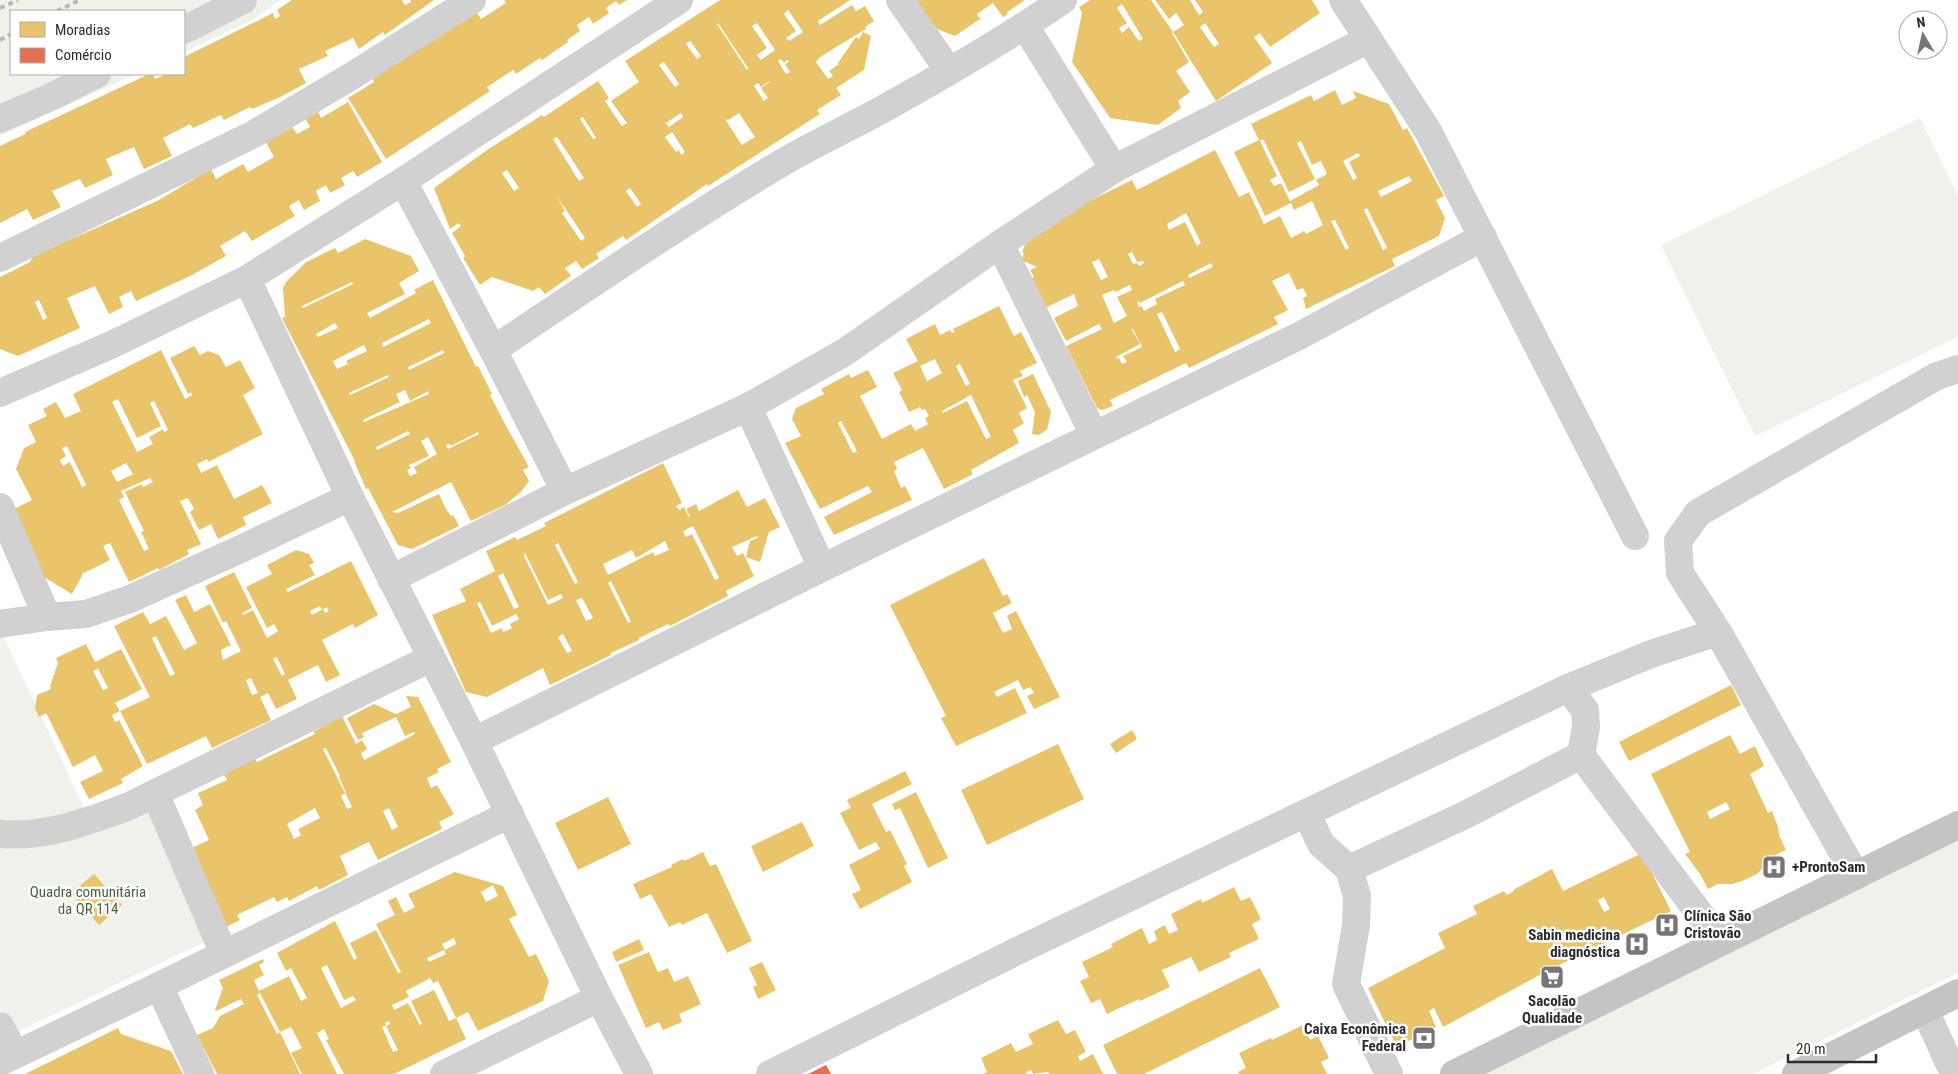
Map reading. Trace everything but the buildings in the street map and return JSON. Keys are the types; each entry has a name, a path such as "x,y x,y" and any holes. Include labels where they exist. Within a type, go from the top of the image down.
{"main road":[{"path":"1454,1074 1958,825"},
{"path":"1796,1074 1958,993"}],"street":[{"path":"185,29 243,0"},
{"path":"0,258 254,134 355,74 472,0"},
{"path":"0,393 110,345 247,279 403,181 679,0"},
{"path":"900,0 949,71"},
{"path":"493,350 694,215 787,160 885,108 949,71 1025,26 1063,0"},
{"path":"1343,0 1367,40 1428,131 1634,536"},
{"path":"1025,26 1114,169"},
{"path":"391,579 565,491 748,407 845,352 1000,244 1114,169 1367,40"},
{"path":"0,118 53,96 95,75"},
{"path":"403,181 565,491"},
{"path":"474,741 822,568 1296,337 1483,237"},
{"path":"1000,244 1094,435"},
{"path":"247,279 350,496 474,741 599,998 639,1074"},
{"path":"1856,876 1718,632 1680,573 1678,541 1698,513 1937,376 1958,370"},
{"path":"748,407 822,568"},
{"path":"0,624 47,617 86,614 130,599 243,548 350,496"},
{"path":"0,507 47,617"},
{"path":"770,1074 998,961 1568,688 1651,654 1718,632"},
{"path":"0,834 29,834 52,831 101,816 155,793 431,658"},
{"path":"1568,688 1585,710 1586,727 1581,755 1720,941"},
{"path":"1350,869 1465,815 1581,755"},
{"path":"155,793 224,954"},
{"path":"0,1026 7,1058 159,986 510,814"},
{"path":"1306,814 1321,844 1350,869 1357,896 1356,924 1346,984 1389,1074"},
{"path":"159,986 200,1074"},
{"path":"444,1074 599,998"},
{"path":"1925,1010 1954,1074"}],"green space":[{"path":"0,0 280,0 252,20 185,52 185,10 10,10 10,75 134,75 0,136"},
{"path":"1920,118 1958,195 1958,337 1755,436 1661,245"},
{"name":"Quadra comunitária da QR 114","path":"0,629 86,812 147,791 213,938 13,1034 0,1008"},
{"path":"1958,839 1958,973 1753,1074 1461,1074"}],"railway":[{"path":"0,8 18,0"},
{"path":"59,10 80,0"},
{"path":"0,40 10,35"}],"place":[{"name":"+ProntoSam","path":"1774,867"},
{"name":"Clínica São Cristovão","path":"1667,925"},
{"name":"Sabin medicina diagnóstica","path":"1637,944"},
{"name":"Sacolão Qualidade","path":"1552,977"},
{"name":"Caixa Econômica Federal","path":"1424,1038"}]}
